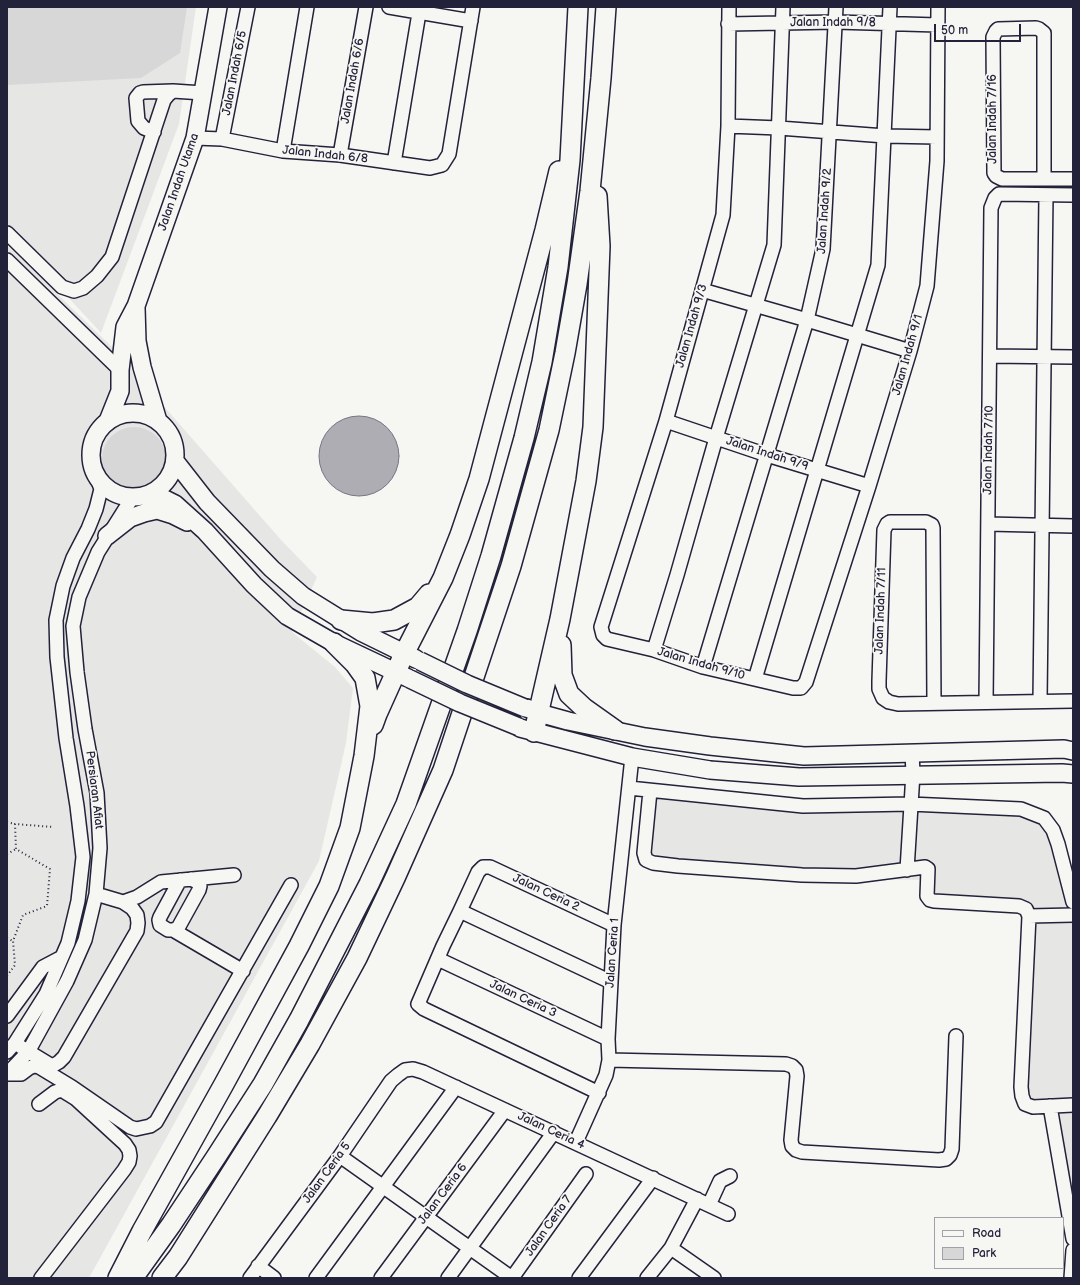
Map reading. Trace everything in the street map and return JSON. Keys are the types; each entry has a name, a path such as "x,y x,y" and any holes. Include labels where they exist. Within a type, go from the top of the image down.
{"highway":[{"path":"133,1278 171,1225 216,1157 263,1084 300,1020 369,884 406,804 470,623 493,549 524,438 542,362 558,267 570,160 578,7"},
{"path":"162,1278 187,1244 310,1044 357,958 395,878 443,770 511,566 549,430 566,353 590,191 606,7"},
{"path":"364,756 377,714 403,676 412,657 460,535 479,479 571,131"},
{"path":"526,730 560,620 586,481 593,427 600,246 594,152"},
{"path":"341,620 373,623 394,620 418,607 443,578"},
{"path":"560,620 562,675 569,694 584,708 615,730"},
{"path":"118,1278 142,1231 276,988 329,886 350,828 364,756 370,706 365,678 355,664 334,642"}],"main road":[{"name":"Jalan Indah Utama","path":"136,306 195,138 218,7"},
{"path":"108,421 120,391 120,370 125,327 136,306"},
{"path":"136,306 137,340 142,367 158,421"},
{"path":"139,497 156,491 165,483 171,473 175,461 175,450 172,439 166,429 158,421 146,415 133,413 120,415 108,421 99,430 93,441 91,454 92,466 97,478 106,488 118,495 139,497 163,498 175,504 205,531 254,585 287,616 334,642 403,676 460,703 526,730 632,757 710,770 799,777 1073,774"},
{"path":"175,461 207,502 272,568 303,596 341,620 412,657 467,684 532,710 568,721 645,737 804,756 1064,749 1073,751"},
{"path":"107,536 130,518 157,510 173,515 205,531"}],"street":[{"name":"Jalan Indah 6/5","path":"222,139 248,7"},
{"path":"283,151 307,7"},
{"name":"Jalan Indah 6/6","path":"340,155 366,7"},
{"path":"388,7 420,10 471,21 473,7"},
{"name":"Jalan Indah 9/3","path":"603,635 601,627 666,421 723,215 728,126 729,7"},
{"path":"654,650 774,245 783,7"},
{"name":"Jalan Indah 9/2","path":"703,667 807,320 823,249 836,7"},
{"path":"755,679 878,265 890,7"},
{"name":"Jalan Indah 9/1","path":"801,688 806,682 869,486 910,351 927,286 937,161 938,7"},
{"path":"394,163 420,10"},
{"name":"Jalan Indah 6/8","path":"195,138 222,139 283,151 340,155 430,168 442,165 449,154 471,21"},
{"name":"Jalan Indah 9/8","path":"728,24 836,22 938,25"},
{"name":"Jalan Indah 7/16","path":"1044,178 1044,33 1042,30 1036,28 1002,28 996,31 993,37 994,173 1002,179 1073,179"},
{"path":"154,132 144,128 138,121 136,98 140,93 173,91 203,93"},
{"path":"7,233 62,287 74,291 83,288 97,276 112,257 164,100 173,91"},
{"path":"728,126 779,128 885,136 937,137"},
{"name":"Jalan Indah 7/10","path":"986,702 991,208 994,198 998,194 1046,195"},
{"path":"1040,701 1046,195 1073,195"},
{"path":"7,260 120,370"},
{"path":"702,290 910,351"},
{"path":"990,356 1073,357"},
{"name":"Jalan Indah 9/9","path":"666,421 767,455 869,486"},
{"name":"Persiaran Afiat","path":"11,1047 46,994 68,943 78,901 83,857 77,806 66,738 57,657 56,620 63,586 73,558 88,529 96,509 101,488 97,478"},
{"name":"Persiaran Afiat","path":"8,1074 28,1052 67,981 85,940 96,894 100,848 97,793 85,729 77,672 74,626 79,597 98,552 107,536 139,497"},
{"name":"Jalan Indah 7/11","path":"893,521 926,522 932,525 933,528 934,703 898,704 889,702 883,698 879,689 884,530 887,524 893,521"},
{"path":"988,524 1073,526"},
{"path":"59,607 76,612"},
{"name":"Jalan Indah 9/10","path":"603,635 608,639 654,650 703,667 793,688 801,688"},
{"path":"934,703 1073,701"},
{"path":"907,870 912,753"},
{"name":"Jalan Ceria 1","path":"576,1142 599,1093 606,1075 609,1060 608,1039 614,925 632,757"},
{"path":"629,788 803,806 910,804 1021,809 1044,818 1053,830 1073,902"},
{"path":"650,791 644,853 646,860 653,863 802,875 856,876 925,867 928,870 927,896 930,900 1019,906 1026,909 1029,916 1021,1087 1022,1096 1025,1104 1033,1106 1073,1105"},
{"name":"Jalan Ceria 2","path":"460,911 478,872 483,867 490,868 614,925"},
{"path":"124,902 136,897 161,882 234,875"},
{"path":"159,920 160,916 186,880"},
{"path":"173,930 178,928 200,890 199,883 186,880"},
{"path":"8,1074 21,1074 34,1066 39,1067 72,1087 130,1127 136,1129 150,1126 156,1122 291,885"},
{"path":"11,1047 28,1052 49,1064 54,1065 59,1062 64,1057 137,931 137,915 132,908 124,902 96,894"},
{"path":"599,1093 419,1007 418,1004 460,911 611,982"},
{"path":"1029,916 1073,915"},
{"path":"138,923 159,920"},
{"path":"159,920 163,927 168,930 173,930 242,971"},
{"path":"7,1016 43,967 62,957"},
{"name":"Jalan Ceria 3","path":"438,959 608,1039"},
{"path":"609,1060 786,1064 792,1066 796,1070 797,1076 791,1140 792,1146 796,1150 802,1152 939,1160 946,1159 950,1155 952,1149 956,1036"},
{"path":"64,1057 62,1066 63,1073 66,1080 72,1087"},
{"name":"Jalan Ceria 4","path":"405,1070 413,1069 423,1072 728,1214"},
{"name":"Jalan Ceria 5","path":"250,1278 340,1156 392,1081 405,1070"},
{"path":"316,1278 456,1087"},
{"path":"39,1104 55,1092 62,1090 76,1099 125,1144 129,1150 130,1156 129,1162 124,1170 41,1278"},
{"path":"1050,1106 1073,1239"},
{"name":"Jalan Ceria 6","path":"381,1278 505,1110"},
{"path":"448,1278 554,1132"},
{"path":"340,1156 512,1278"},
{"name":"Jalan Ceria 7","path":"512,1278 586,1174"},
{"path":"709,1205 720,1181 730,1176"},
{"path":"579,1278 653,1178"},
{"path":"647,1278 671,1248 697,1199"},
{"path":"671,1248 714,1278"},
{"path":"1071,1278 1073,1250"},
{"path":"258,1266 274,1278"}],"path":[{"path":"7,822 53,827"},
{"path":"15,824 16,849"},
{"path":"7,854 16,849"},
{"path":"7,976 15,965 13,941 23,915 47,906 50,869 16,849"},
{"path":"7,938 13,941"}],"shaded area":[{"path":"7,7 196,7 179,124 101,333 7,231"},
{"path":"7,245 111,346 282,541 317,577 292,632 335,667 353,688 346,743 319,861 89,1278 7,1278"},
{"path":"359,416 374,419 387,428 396,441 399,456 396,471 387,484 374,493 359,496 344,493 331,484 322,471 319,456 322,441 331,428 344,419"},
{"path":"648,787 802,802 1046,815 1073,887 1073,1278 1070,1242 1048,1111 1018,1103 1023,912 929,903 925,880 856,879 644,861"}],"green space":[{"path":"7,7 187,7 180,53 141,78 7,85"},
{"path":"134,427 146,429 157,436 164,447 166,459 164,471 157,482 146,489 134,491 122,489 111,482 104,471 102,459 104,447 111,436 122,429"}]}
